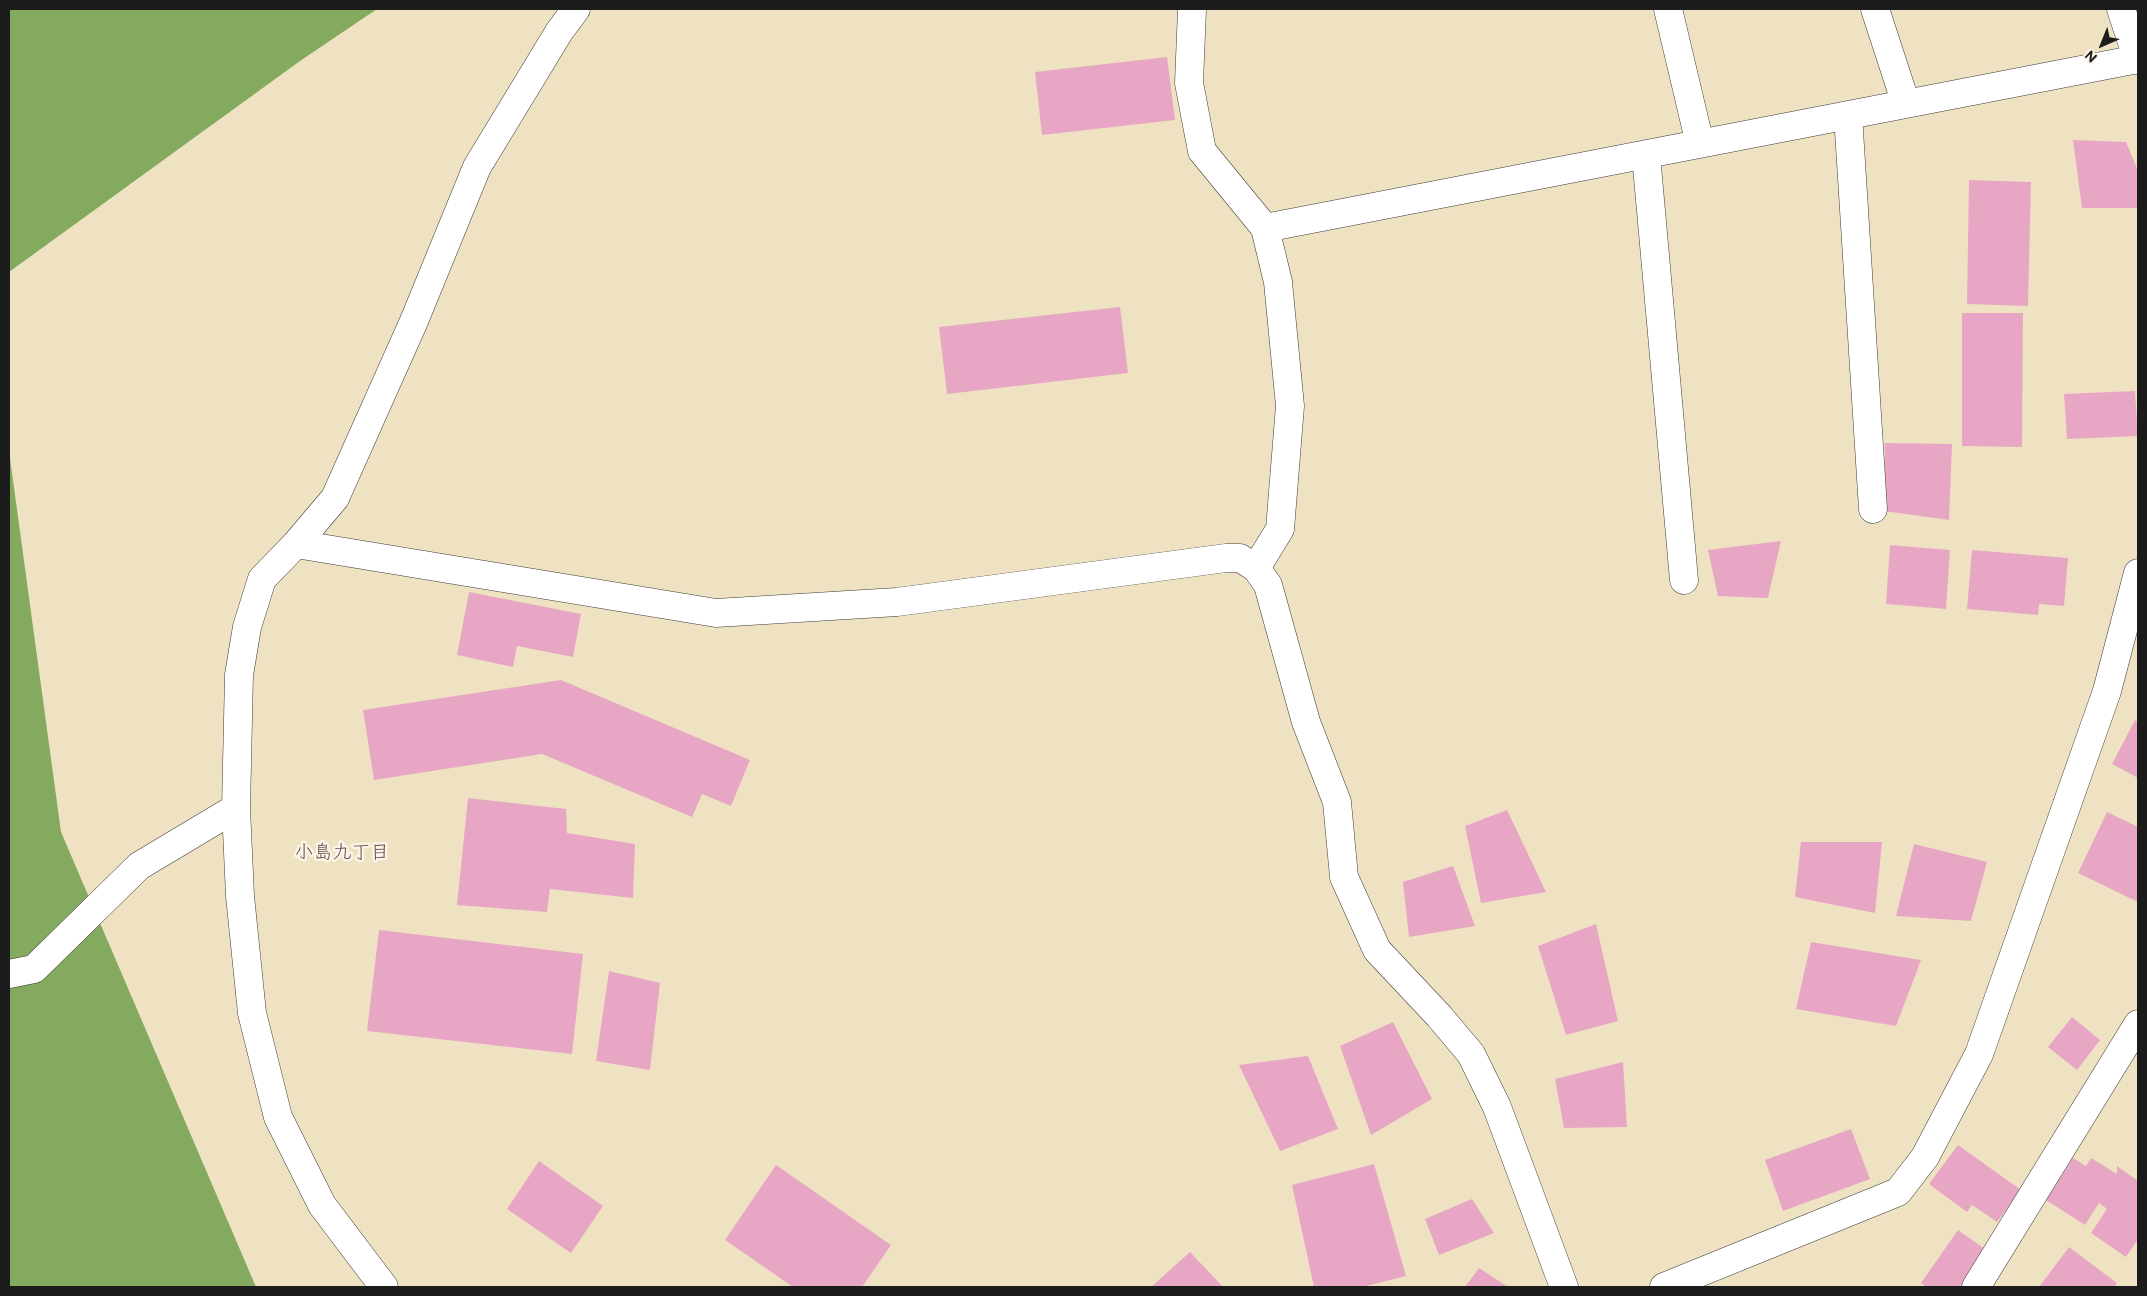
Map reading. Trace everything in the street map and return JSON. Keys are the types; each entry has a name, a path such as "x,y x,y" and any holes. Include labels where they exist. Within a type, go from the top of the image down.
{"main road":[{"path":"384,1287 322,1205 278,1116 252,1013 240,896 236,808 239,676 247,627 262,579 296,544 335,498 414,321 477,167 559,32 576,9"},
{"path":"1192,9 1189,83 1202,151 1265,228 1278,282 1290,406 1280,528 1256,568"},
{"path":"1668,9 1700,144"},
{"path":"1875,9 1906,104"},
{"path":"1265,228 2138,60 2121,9"},
{"path":"1848,115 1873,509"},
{"path":"1646,155 1684,580"},
{"path":"296,544 716,613 897,602 1226,558 1240,558 1256,568 1268,585 1306,722 1338,802 1344,877 1377,950 1439,1016 1471,1054 1497,1107 1564,1287"},
{"path":"1664,1287 1701,1281 1898,1192 1925,1157 1979,1054 2107,692 2138,573"},
{"path":"9,974 34,969 139,866 236,808"},
{"path":"1976,1287 2138,1024"}],"green space":[{"path":"9,9 377,9 300,61 9,272"},
{"path":"9,451 61,832 256,1287 9,1287"}],"building":[{"path":"1167,57 1175,120 1042,135 1035,72"},
{"path":"2073,140 2126,142 2138,171 2138,208 2082,208"},
{"path":"1969,180 2031,182 2028,306 1967,304"},
{"path":"1120,307 1128,373 947,394 939,327"},
{"path":"1962,313 2023,313 2022,447 1962,446"},
{"path":"2135,391 2138,436 2067,439 2064,394"},
{"path":"1885,443 1952,444 1949,520 1884,511"},
{"path":"1781,541 1768,598 1718,596 1708,550"},
{"path":"1890,545 1950,550 1946,609 1886,604"},
{"path":"1972,550 2068,558 2064,606 2039,604 2038,615 1967,609"},
{"path":"469,592 581,614 573,657 517,646 513,667 457,655"},
{"path":"561,680 750,760 731,806 702,794 692,817 542,754 374,780 363,710"},
{"path":"2135,720 2138,722 2138,778 2112,764"},
{"path":"468,798 566,809 567,833 635,844 633,898 550,889 547,912 457,905"},
{"path":"1507,810 1546,892 1481,903 1465,826"},
{"path":"2107,812 2138,827 2138,902 2078,873"},
{"path":"1801,842 1882,842 1875,913 1795,897"},
{"path":"1914,844 1987,862 1971,921 1896,916"},
{"path":"1453,866 1475,926 1409,937 1403,882"},
{"path":"1596,924 1618,1021 1566,1035 1538,946"},
{"path":"379,930 583,954 572,1054 367,1031"},
{"path":"1811,942 1921,960 1896,1026 1796,1009"},
{"path":"609,971 660,983 650,1070 596,1061"},
{"path":"2072,1017 2100,1040 2077,1070 2048,1047"},
{"path":"1393,1022 1432,1099 1371,1135 1340,1046"},
{"path":"1308,1056 1338,1129 1280,1151 1239,1065"},
{"path":"1623,1062 1627,1127 1564,1128 1555,1079"},
{"path":"1851,1129 1870,1179 1783,1211 1765,1160"},
{"path":"1958,1145 2021,1190 1997,1222 1972,1205 1967,1212 1929,1184"},
{"path":"2073,1158 2086,1166 2091,1158 2117,1174 2117,1166 2138,1181 2138,1239 2126,1257 2091,1233 2107,1209 2099,1203 2085,1225 2046,1200"},
{"path":"539,1161 603,1206 571,1253 507,1209"},
{"path":"1374,1164 1406,1276 1362,1287 1314,1287 1292,1185"},
{"path":"776,1165 891,1245 862,1287 793,1287 725,1240"},
{"path":"1472,1199 1494,1233 1439,1255 1425,1219"},
{"path":"1958,1230 1989,1252 1964,1287 1926,1287 1921,1283"},
{"path":"2069,1247 2117,1283 2114,1287 2039,1287"},
{"path":"1190,1252 1223,1287 1151,1287"},
{"path":"1479,1268 1508,1287 1465,1287"}],"district":[{"name":"小島九丁目","path":"342,853"}]}
